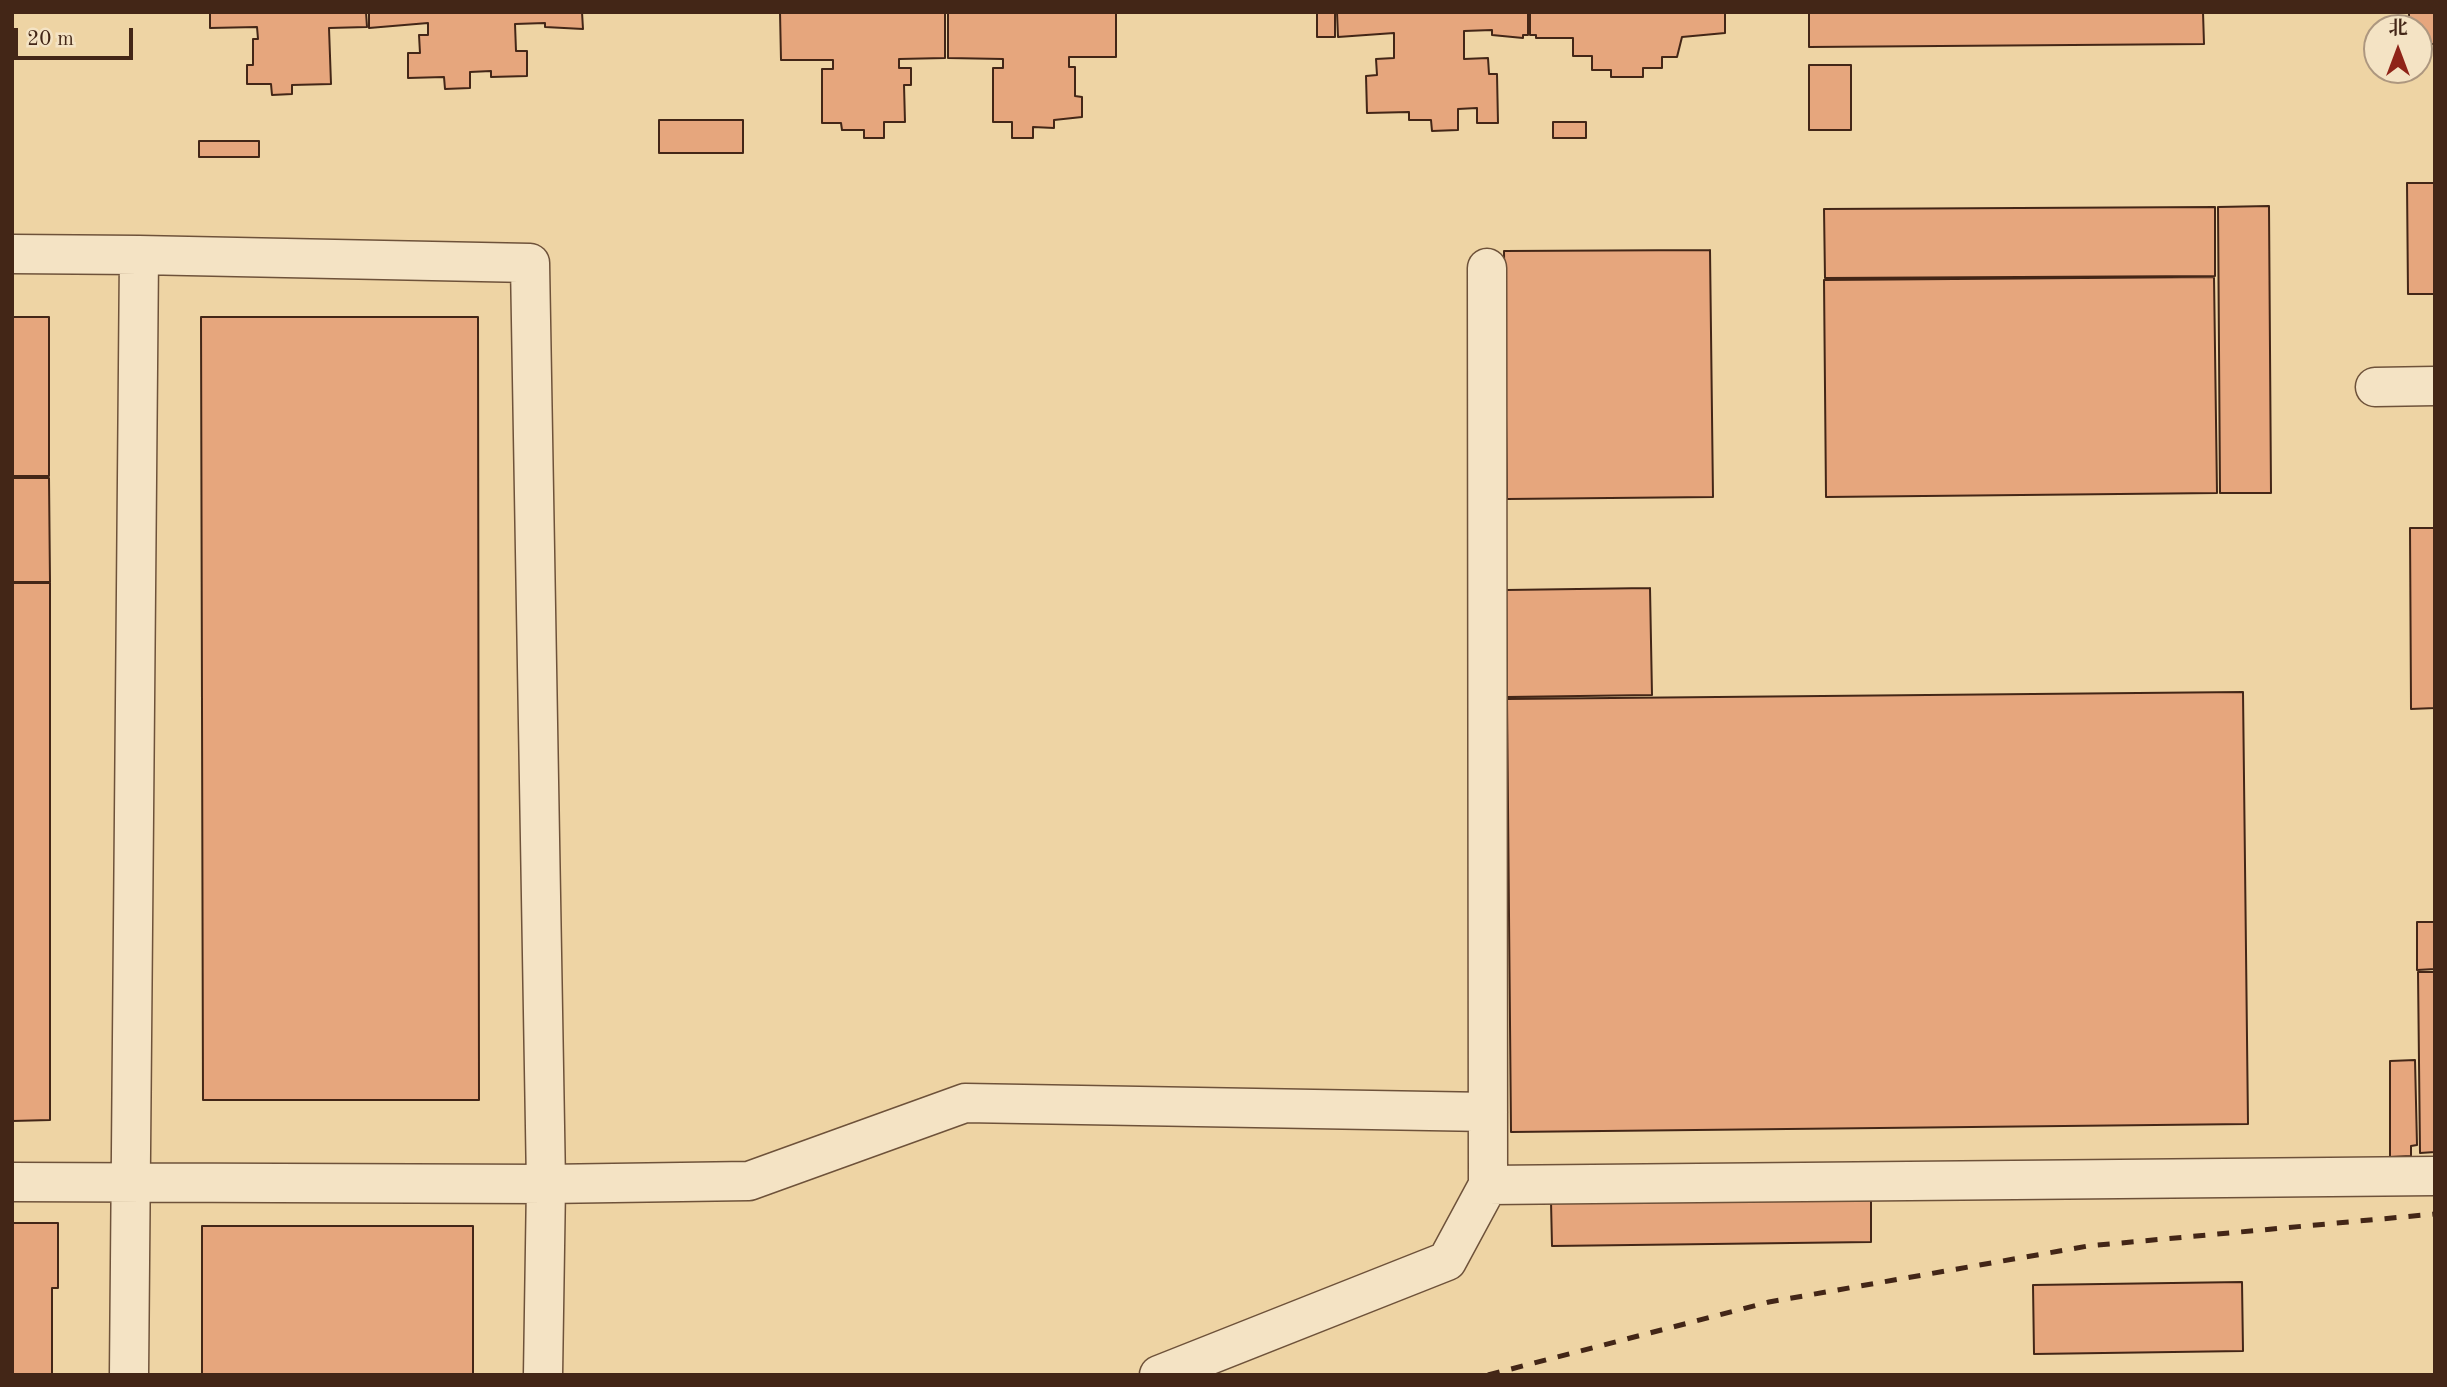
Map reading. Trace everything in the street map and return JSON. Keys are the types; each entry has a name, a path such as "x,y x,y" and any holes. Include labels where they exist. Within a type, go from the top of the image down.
{"street":[{"path":"12,254 530,263 546,1184 543,1375"},
{"path":"129,1375 139,255"},
{"path":"1159,1375 1447,1261 1488,1185 1487,268"},
{"path":"2375,387 2435,386"},
{"path":"12,1182 546,1184 749,1181 965,1103 1488,1112"},
{"path":"1488,1185 2435,1176"}],"building":[{"path":"210,12 366,12 367,27 329,28 331,84 292,85 292,94 272,95 271,84 247,84 247,65 253,65 253,39 258,39 257,27 210,28"},
{"path":"369,12 582,12 583,29 545,27 545,23 515,24 516,51 527,51 527,76 491,77 491,71 470,72 470,88 445,89 444,77 408,78 408,53 420,53 419,35 428,35 428,23 369,28"},
{"path":"780,12 945,12 945,58 899,59 899,68 911,68 911,85 904,85 905,122 884,122 884,138 864,138 864,130 842,130 841,123 822,123 822,69 833,69 833,60 781,60"},
{"path":"948,12 1116,12 1116,57 1069,57 1069,67 1075,67 1075,96 1082,97 1082,117 1054,120 1054,128 1033,127 1033,138 1012,138 1012,122 993,122 993,68 1003,68 1003,59 948,58"},
{"path":"1317,12 1335,12 1335,37 1317,37"},
{"path":"1337,12 1528,12 1528,35 1523,35 1523,38 1492,35 1492,30 1464,31 1464,59 1488,58 1489,74 1497,74 1498,123 1477,123 1477,108 1458,109 1458,130 1432,131 1431,120 1409,120 1409,112 1367,113 1366,76 1377,75 1376,59 1394,58 1394,33 1338,37"},
{"path":"1530,12 1725,12 1725,33 1682,37 1677,57 1662,57 1662,68 1643,68 1643,77 1611,77 1611,70 1592,70 1592,56 1573,56 1573,38 1536,38 1536,35 1530,35"},
{"path":"1809,12 2203,12 2204,44 1809,47"},
{"path":"2435,12 2435,44 2433,14 2409,14"},
{"path":"1809,65 1851,65 1851,130 1809,130"},
{"path":"659,120 743,120 743,153 659,153"},
{"path":"1553,122 1586,122 1586,138 1553,138"},
{"path":"199,141 259,141 259,157 199,157"},
{"path":"2407,183 2435,183 2435,294 2408,294"},
{"path":"2269,206 2271,493 2220,493 2218,207"},
{"path":"2215,207 2215,276 1825,278 1824,209"},
{"path":"1710,250 1713,497 1507,499 1504,251"},
{"path":"2214,277 2217,493 1826,497 1824,280"},
{"path":"12,317 49,317 49,476 12,476"},
{"path":"201,317 478,317 479,1100 203,1100"},
{"path":"12,478 49,478 50,582 12,582"},
{"path":"2410,528 2435,528 2435,708 2411,709"},
{"path":"12,583 50,583 50,1120 12,1121"},
{"path":"1650,588 1652,695 1507,697 1506,590"},
{"path":"2243,692 2248,1124 1511,1132 1507,699"},
{"path":"2417,922 2435,922 2435,969 2417,970"},
{"path":"2418,972 2435,972 2435,1152 2420,1153"},
{"path":"2415,1060 2417,1145 2411,1146 2411,1156 2390,1157 2390,1061"},
{"path":"1871,1198 1871,1242 1552,1246 1551,1201"},
{"path":"12,1223 58,1223 58,1288 52,1288 52,1375 12,1375"},
{"path":"202,1226 473,1226 473,1375 202,1375"},
{"path":"2242,1282 2243,1351 2034,1354 2033,1285"},
{"path":"2435,1374 2435,1375 2313,1375"}],"railway":[{"path":"1488,1375 1769,1302 2088,1246 2435,1214"}]}
